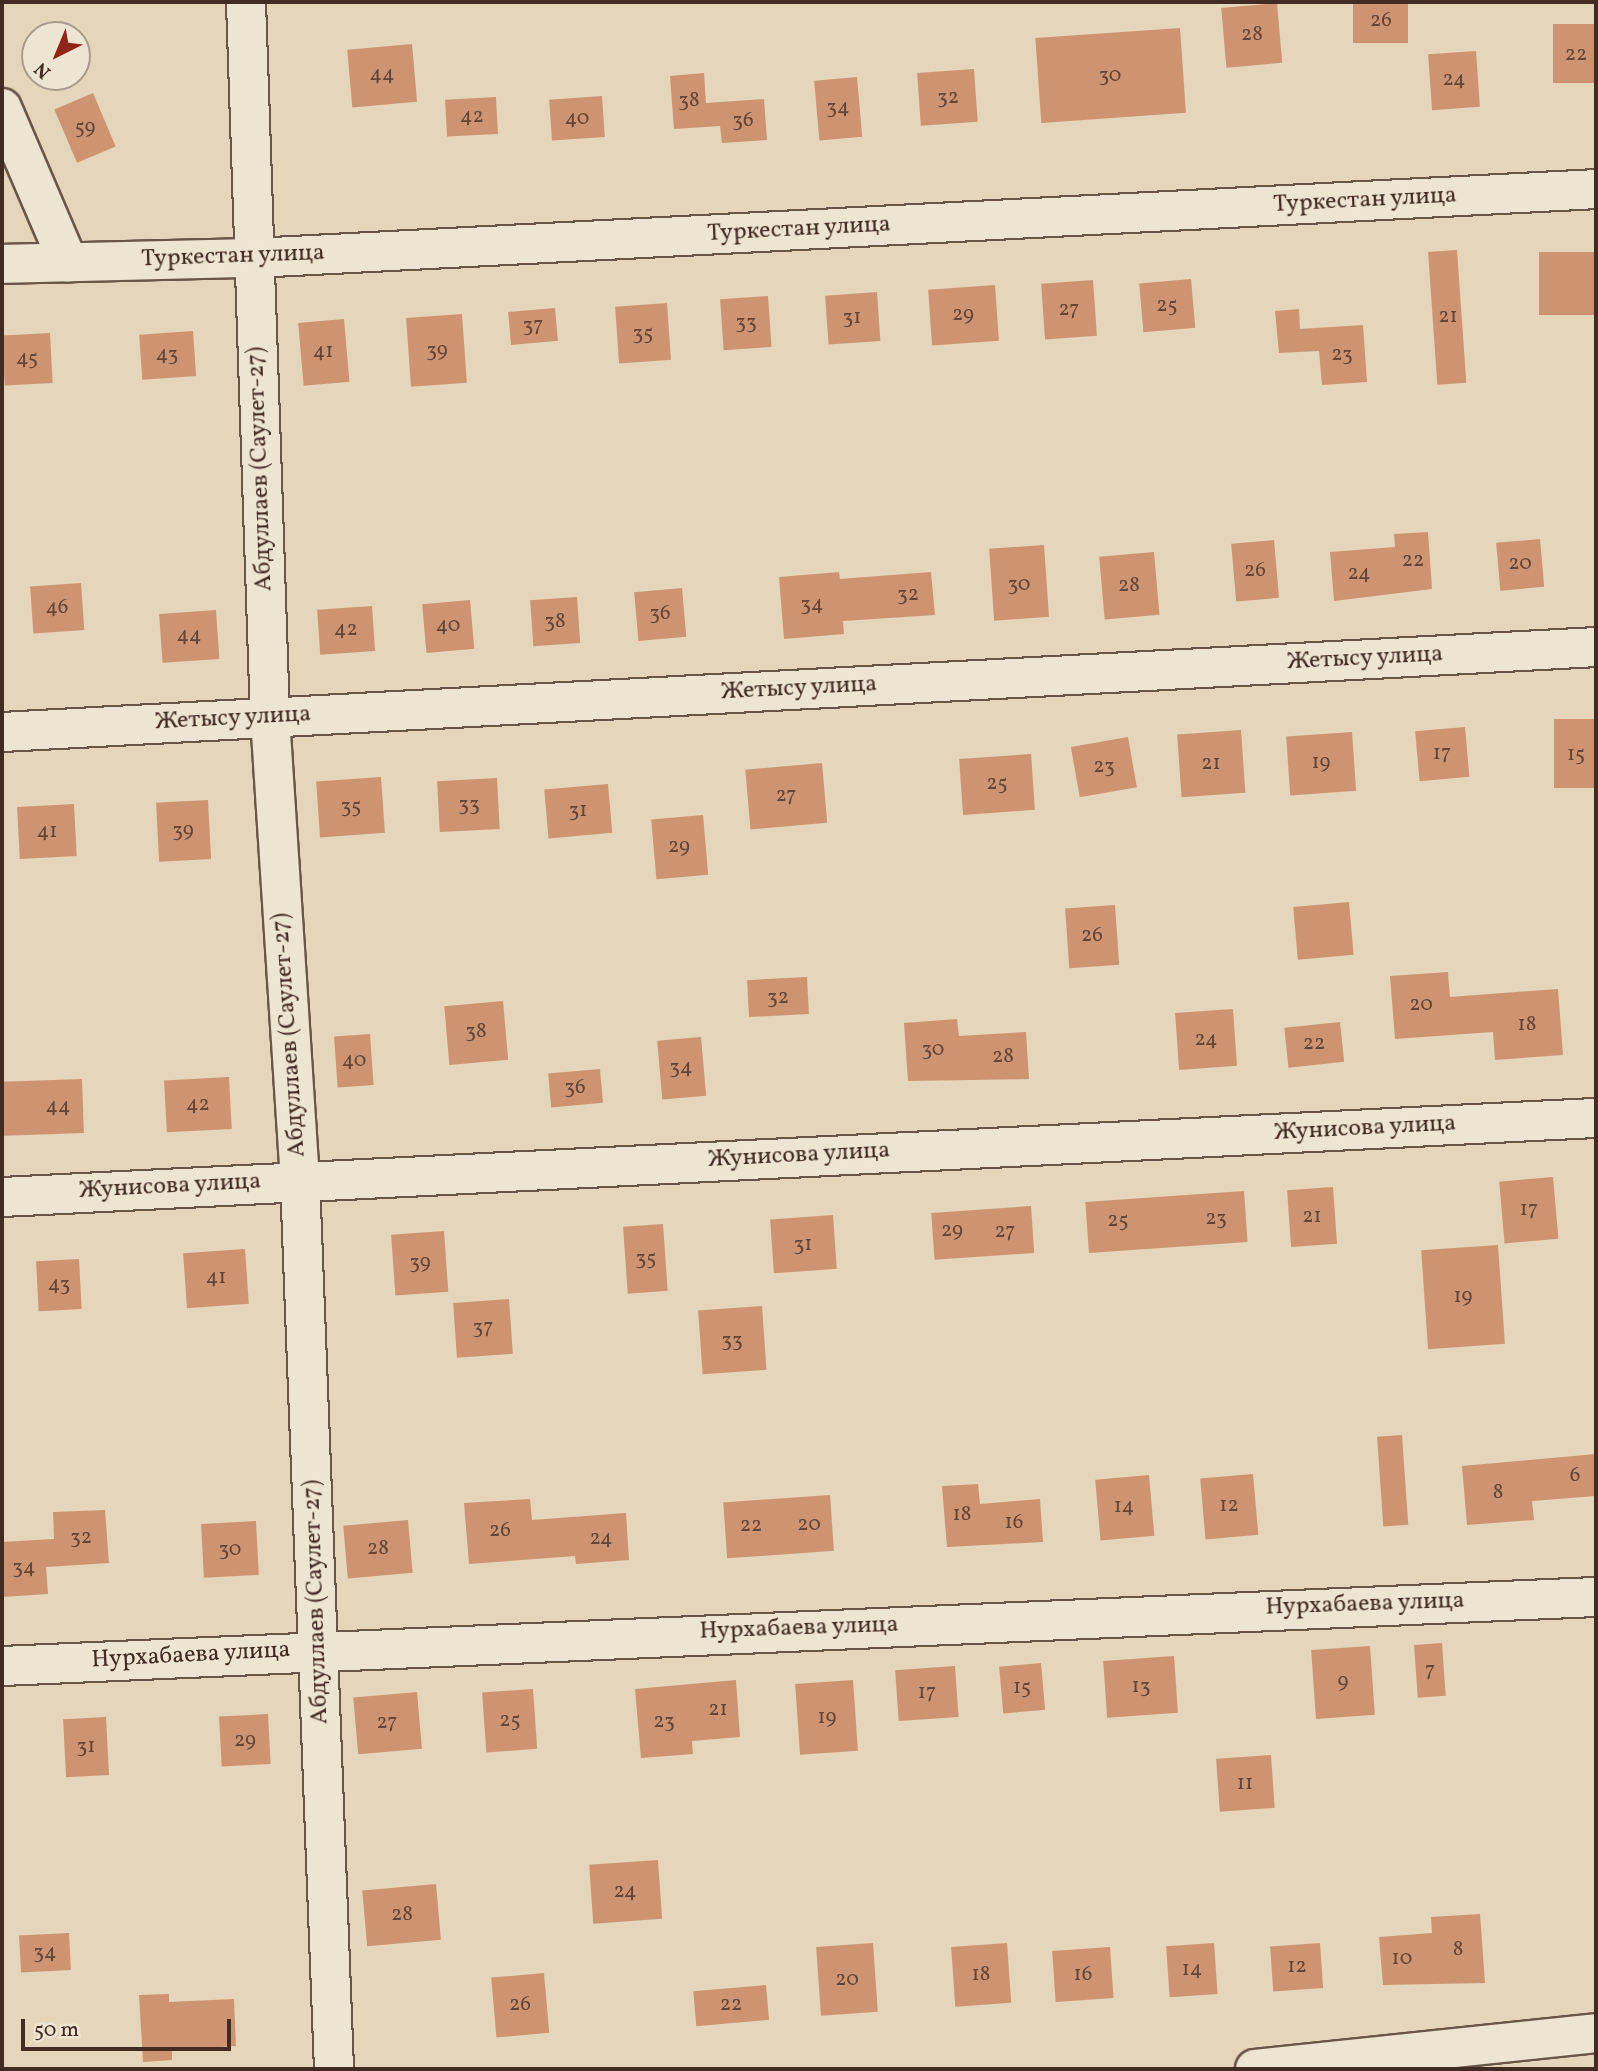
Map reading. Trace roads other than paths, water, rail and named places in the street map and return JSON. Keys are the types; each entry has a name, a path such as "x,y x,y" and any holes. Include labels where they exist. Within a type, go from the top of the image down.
{"street":[{"name":"Абдуллаев (Саулет-27)","path":"246,2 270,717 300,1180 334,2069"},
{"path":"2,108 68,262"},
{"name":"Туркестан улица","path":"2,264 254,258 1596,189"},
{"name":"Жетысу улица","path":"2,732 1596,647"},
{"name":"Жунисова улица","path":"2,1196 1596,1118"},
{"name":"Нурхабаева улица","path":"2,1667 320,1649 1596,1597"},
{"path":"1255,2069 1333,2064 1596,2032"}]}
